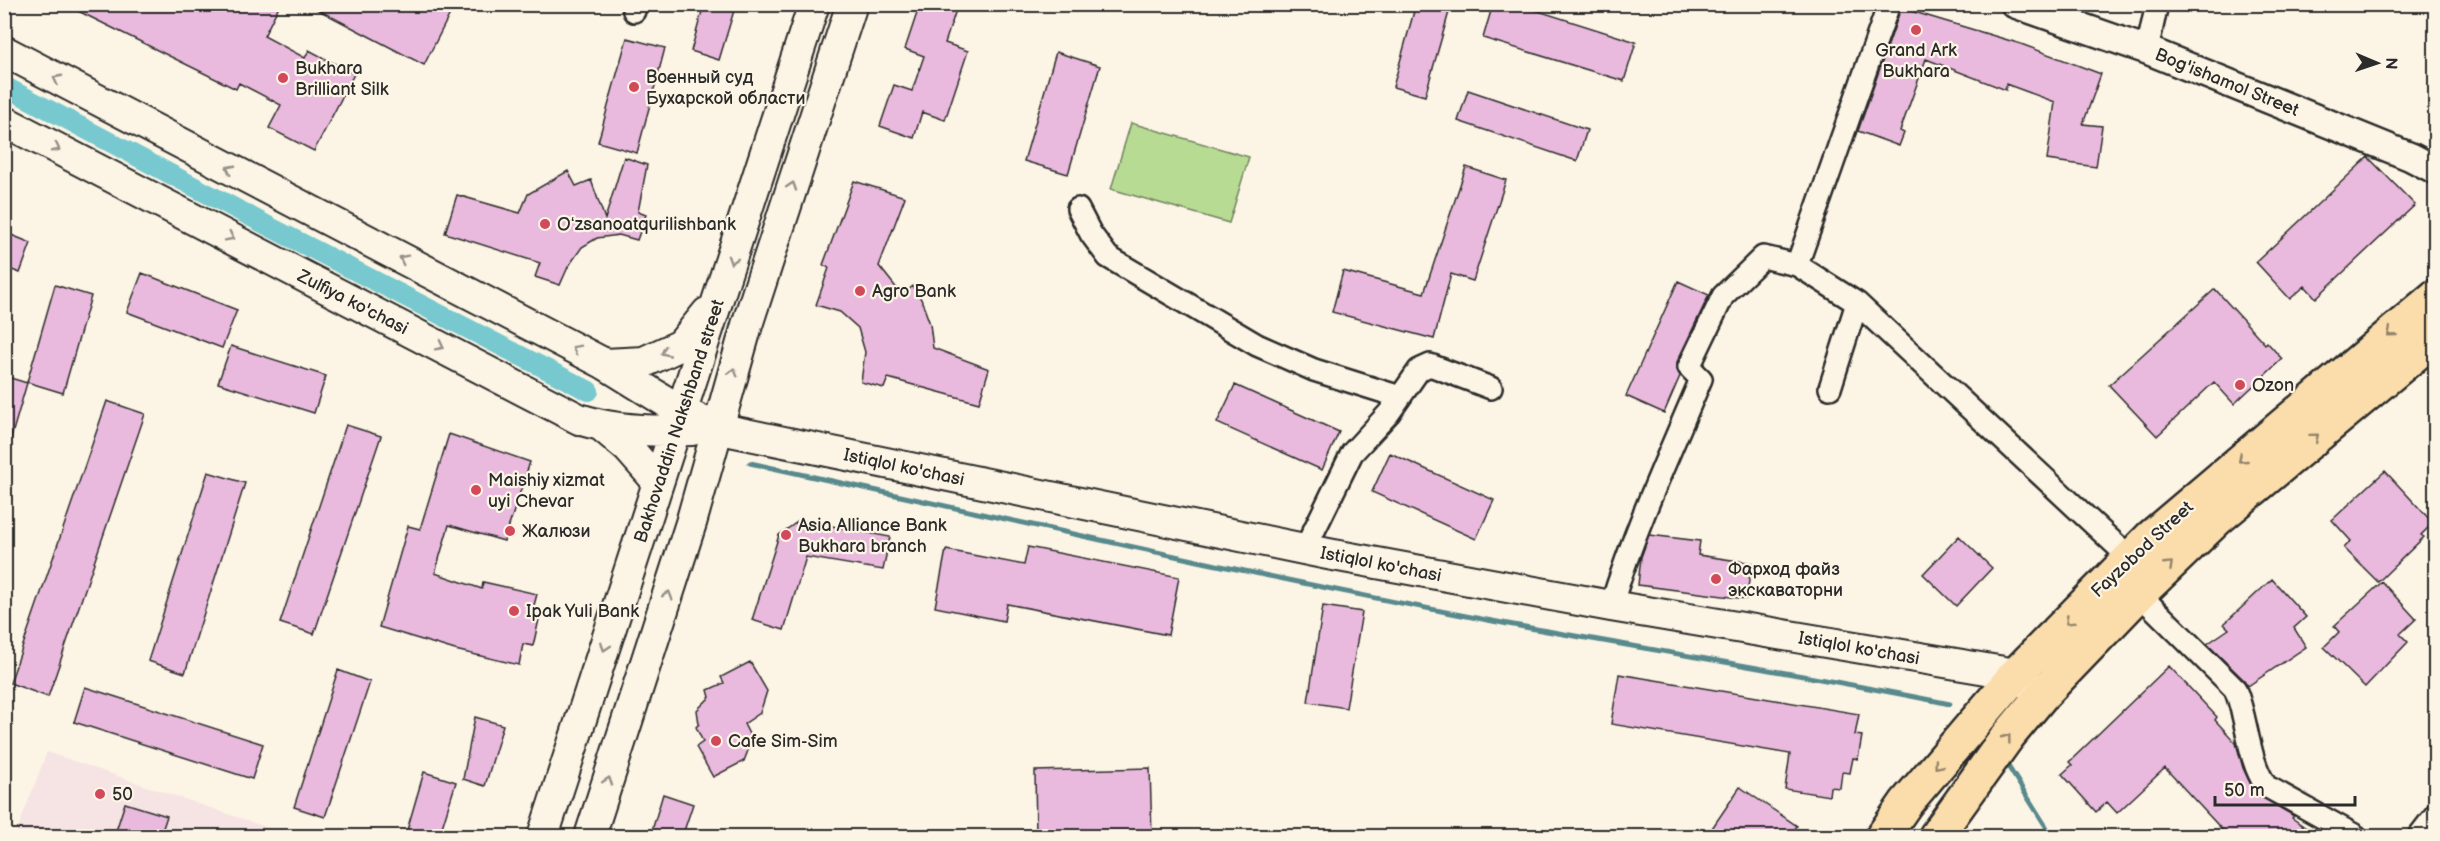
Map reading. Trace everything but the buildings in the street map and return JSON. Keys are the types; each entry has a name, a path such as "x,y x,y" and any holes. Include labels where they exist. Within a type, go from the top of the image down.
{"main road":[{"name":"Bakhovaddin Nakshband street","path":"543,837 814,4"},
{"name":"Bakhovaddin Nakshband street","path":"590,837 691,524 716,428 750,314 852,4"},
{"path":"4,51 605,364 677,421"},
{"name":"Zulfiya ko'chasi","path":"4,121 579,419 603,427 677,421"},
{"name":"Fayzobod Street","path":"1882,837 1906,803 2016,674 2130,558 2160,529 2436,296"},
{"path":"605,364 644,362 681,345 720,297"},
{"name":"Fayzobod Street","path":"1943,834 2008,736 2042,695 2139,594 2217,519 2436,337"},
{"name":"Istiqlol ko'chasi","path":"677,421 1305,549 1611,606 2016,674 2042,695"},
{"path":"603,427 628,448 658,482"}],"street":[{"path":"1797,265 1889,4"},
{"name":"Bog'ishamol Street","path":"2015,4 2147,50 2411,157 2436,170"},
{"path":"2147,50 2157,4"},
{"path":"1078,209 1091,234 1108,257 1257,345 1314,370 1400,397"},
{"path":"1611,606 1623,565 1701,379 1689,367 1723,296 1763,257 1797,265 1857,303 2130,558"},
{"path":"1830,388 1857,303"},
{"path":"1305,549 1352,453 1389,413 1419,370 1430,364 1491,388"},
{"path":"2139,594 2235,689 2257,773 2266,786 2356,837"},
{"path":"2420,837 2436,814"}],"shaded area":[{"name":"50","path":"47,752 292,836 15,836"}],"green space":[{"path":"1131,123 1249,157 1229,223 1111,189"}],"waterway":[{"path":"4,86 274,229 589,391"},
{"path":"750,463 1413,606 1950,704"},
{"path":"2006,763 2052,836"}],"place":[{"name":"Grand Ark Bukhara","path":"1916,30"},
{"name":"Bukhara Brilliant Silk","path":"283,78"},
{"name":"Военный суд Бухарской области","path":"634,87"},
{"name":"Oʻzsanoatqurilishbank","path":"545,224"},
{"name":"Agro Bank","path":"860,291"},
{"name":"Ozon","path":"2240,385"},
{"name":"Maishiy xizmat uyi Chevar","path":"476,490"},
{"name":"Жалюзи","path":"510,531"},
{"name":"Asia Alliance Bank Bukhara branch","path":"786,535"},
{"name":"Фарход файз экскаваторни","path":"1716,579"},
{"name":"Ipak Yuli Bank","path":"514,611"},
{"name":"Cafe Sim-Sim","path":"716,741"},
{"name":"50","path":"100,794"}]}
